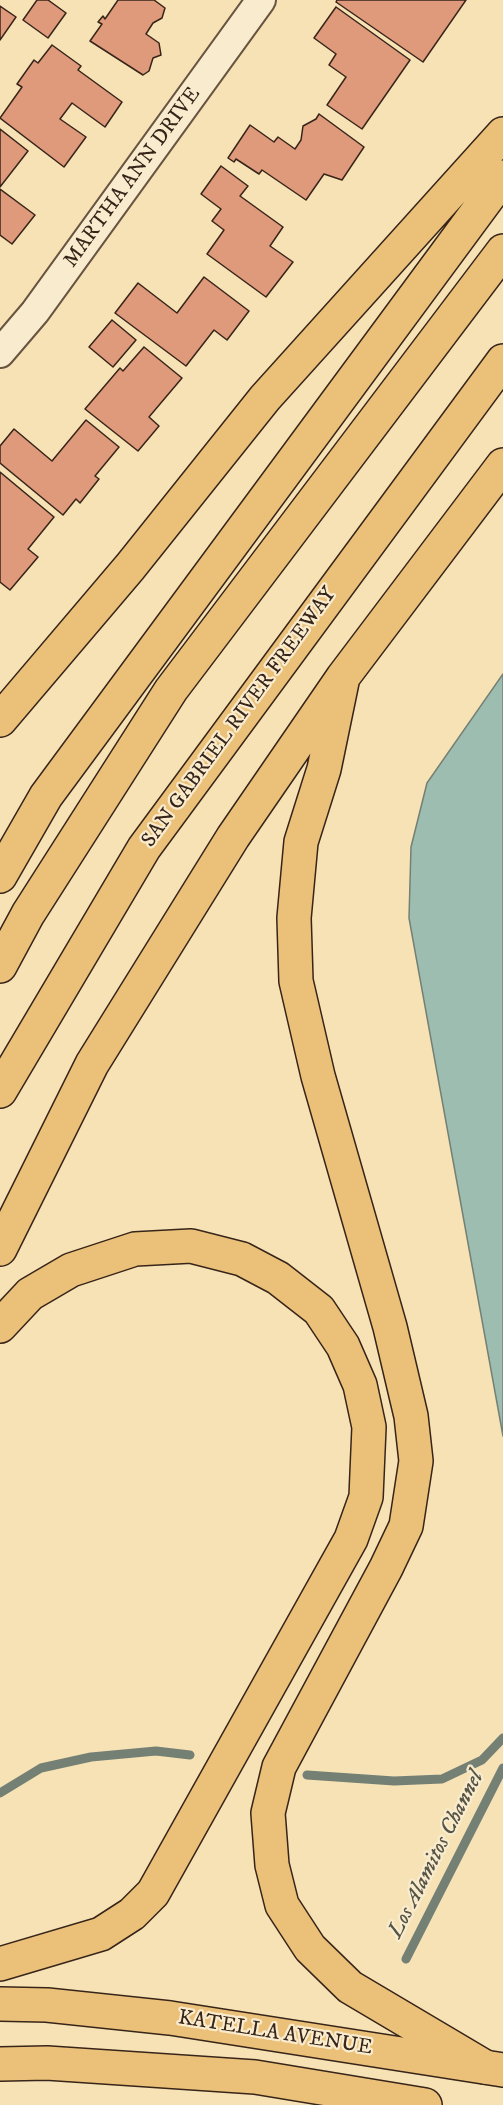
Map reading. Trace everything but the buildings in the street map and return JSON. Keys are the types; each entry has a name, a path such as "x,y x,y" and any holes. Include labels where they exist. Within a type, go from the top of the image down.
{"main road":[{"path":"0,720 130,567 265,398 503,134"},
{"path":"0,876 46,796 503,177"},
{"path":"0,966 28,914 171,690 503,252"},
{"name":"SAN GABRIEL RIVER FREEWAY","path":"0,1091 144,848 503,361"},
{"path":"0,1249 92,1064 233,837 343,677 503,465"},
{"path":"343,677 324,769 302,842 294,918 296,981 318,1076 390,1327 411,1416 416,1461 406,1526 279,1767 268,1814 272,1865 282,1905 304,1939 350,1987 494,2068"},
{"path":"0,1326 30,1294 71,1270 135,1248 191,1246 242,1259 278,1278 319,1310 343,1346 360,1385 369,1427 366,1497 351,1539 153,1893 132,1914 101,1935 0,1964"},
{"name":"KATELLA AVENUE","path":"0,2004 47,2005 170,2018 494,2068"},
{"path":"0,2064 47,2063 255,2077 426,2105"}],"street":[{"name":"MARTHA ANN DRIVE","path":"0,353 35,312 261,0"}],"shaded area":[{"path":"503,674 503,1436 409,918 411,847 427,783"}],"waterway":[{"path":"307,1775 394,1781 442,1779 482,1760 503,1738"},
{"path":"0,1793 41,1768 91,1757 156,1751 190,1755"},
{"name":"Los Alamitos Channel","path":"406,1959 503,1768"}]}
